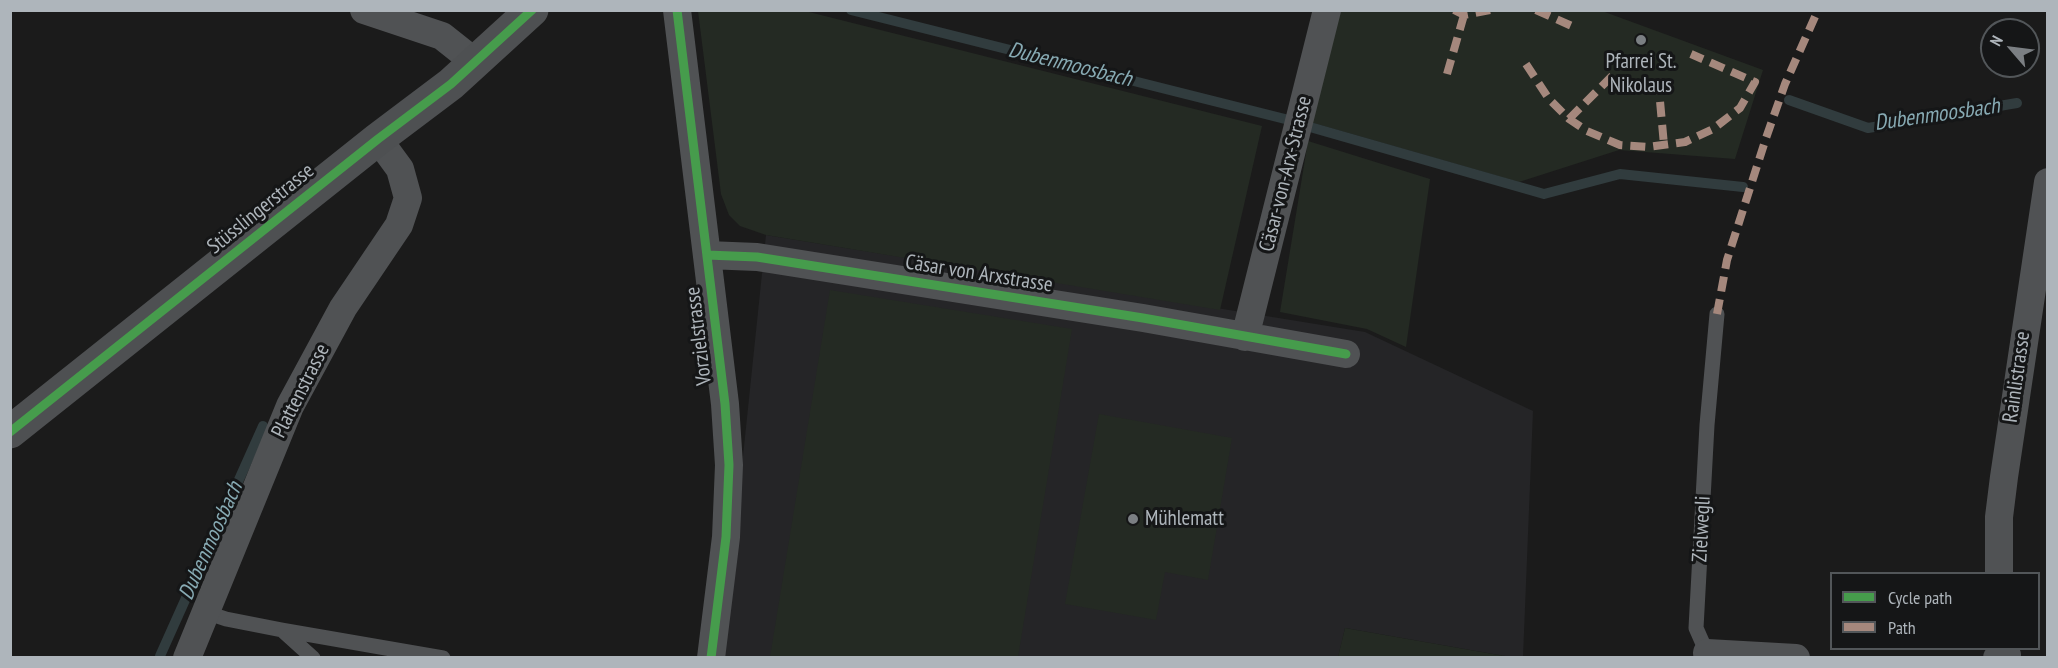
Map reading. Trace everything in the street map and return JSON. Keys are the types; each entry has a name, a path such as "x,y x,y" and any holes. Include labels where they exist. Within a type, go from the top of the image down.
{"street":[{"path":"363,10 442,36 476,63"},
{"name":"Stüsslingerstrasse","path":"10,432 476,63 532,10"},
{"name":"Vorzielstrasse","path":"677,10 725,404 729,465 726,537 711,657"},
{"name":"Cäsar-von-Arx-Strasse","path":"1245,337 1327,10"},
{"name":"Plattenstrasse","path":"187,657 290,406 343,308 399,225 408,198 400,170 378,139"},
{"name":"Rainlistrasse","path":"1999,572 1999,517 2004,477 2048,182"},
{"name":"Cäsar von Arxstrasse","path":"707,255 757,257 1131,316 1346,354"},
{"name":"Zielwegli","path":"1707,653 1796,657"}],"lane":[{"name":"Zielwegli","path":"1707,653 1696,628 1707,424 1717,314"},
{"path":"206,612 226,619 282,630 443,657"},
{"path":"282,630 313,657"}],"shaded area":[{"path":"698,11 805,11 1262,126 1220,310 766,235 740,226 729,215 721,194"},
{"path":"1334,11 1602,11 1763,70 1735,159 1619,150 1519,182 1310,122"},
{"path":"1308,141 1430,179 1406,347 1367,329 1280,312"},
{"name":"Mühlematt","path":"766,235 1365,332 1533,411 1523,657 1510,657 1345,628 1338,658 722,658"},
{"path":"830,290 1072,329 1018,657 770,657"},
{"path":"1099,414 1232,438 1208,580 1165,572 1156,620 1065,604"},
{"path":"1345,628 1510,657 1338,657"}],"waterway":[{"name":"Dubenmoosbach","path":"851,10 1289,120"},
{"name":"Dubenmoosbach","path":"1789,100 1868,128 2017,103"},
{"name":"Dubenmoosbach","path":"1310,127 1544,194 1620,174 1743,187"},
{"name":"Dubenmoosbach","path":"160,656 263,426"}],"marked path":[{"path":"1454,10 1464,15 1490,10"},
{"path":"1536,10 1574,27"},
{"path":"1717,314 1727,260 1766,138 1785,84 1818,10"},
{"path":"1447,74 1464,15"},
{"path":"1526,64 1549,99 1569,119 1587,131 1620,145 1648,147 1685,142 1713,129 1740,108 1755,82 1691,54"},
{"path":"1569,119 1615,73"},
{"path":"1658,79 1664,145"}],"cycle path":[{"path":"10,432 378,139 451,84 532,10"},
{"path":"677,10 725,404 729,465 726,537 711,658"},
{"path":"707,255 757,257 1143,318 1346,354"}],"place":[{"name":"Pfarrei St. Nikolaus","path":"1641,40"},
{"name":"Mühlematt","path":"1133,519"}]}
